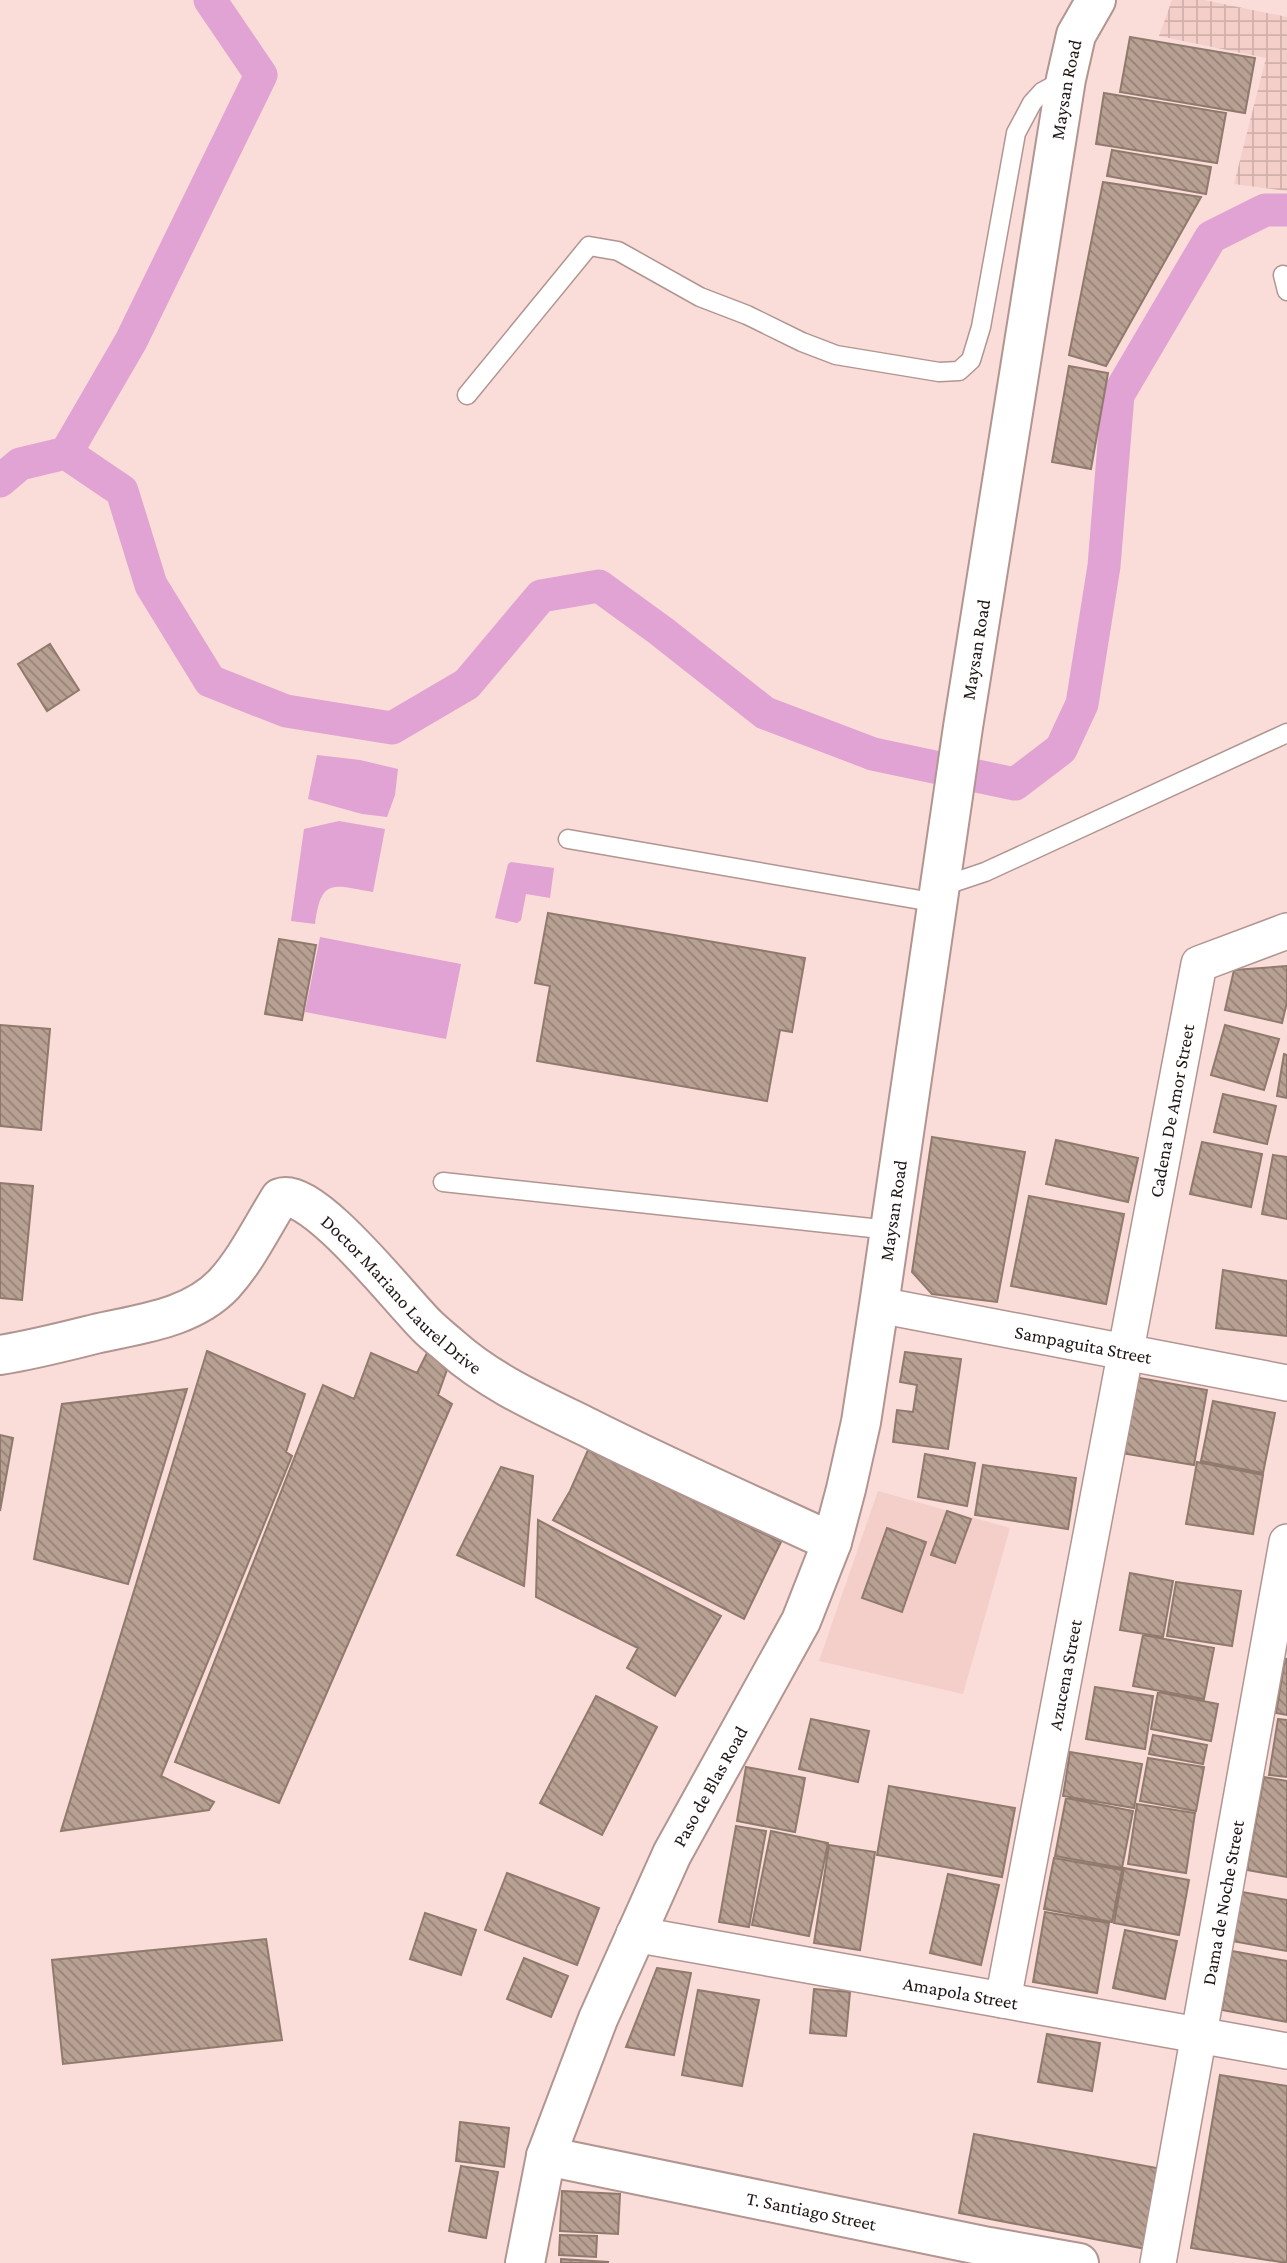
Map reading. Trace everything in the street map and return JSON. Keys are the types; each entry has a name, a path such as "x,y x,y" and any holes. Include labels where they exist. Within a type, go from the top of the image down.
{"main road":[{"name":"Maysan Road","path":"879,1306 963,727 1066,79 1076,35 1096,0"},
{"name":"Doctor Mariano Laurel Drive","path":"0,1355 39,1349 98,1333 147,1324 198,1304 223,1285 240,1263 280,1198 293,1197 338,1229 427,1326 472,1366 538,1403 642,1455 832,1542"},
{"name":"Paso de Blas Road","path":"525,2263 546,2156 634,1934 677,1843 801,1621 832,1542 861,1422 879,1306"},
{"name":"T. Santiago Street","path":"546,2156 977,2245 1079,2263"}],"street":[{"name":"Cadena De Amor Street","path":"1125,1351 1199,964 1287,931"},
{"name":"Sampaguita Street","path":"879,1306 1287,1383"},
{"name":"Azucena Street","path":"1003,2000 1125,1351"},
{"name":"Dama de Noche Street","path":"1158,2263 1287,1542"},
{"name":"Amapola Street","path":"634,1934 1287,2051"}],"lane":[{"path":"467,395 589,246 618,251 700,298 747,315 792,338 836,355 939,372 959,370 971,360 981,327 1016,133 1032,103 1042,92 1066,79"},
{"path":"568,839 939,895 1287,733"},
{"path":"443,1182 890,1230"}],"shaded area":[{"path":"1172,0 1204,0 1287,17 1287,191 1234,184 1266,58 1159,36"},
{"path":"317,755 360,760 398,769 395,795 387,817 362,814 308,799"},
{"path":"339,821 385,829 373,892 348,887 331,888 325,891 321,898 315,924 291,921 304,829"},
{"path":"511,862 554,868 550,898 526,894 521,920 517,923 495,918 508,864"},
{"path":"320,937 461,964 446,1039 305,1012"},
{"path":"878,1491 1010,1528 963,1694 819,1661"}],"building":[{"path":"1130,37 1255,58 1245,113 1120,92"},
{"path":"1104,93 1226,113 1217,163 1096,144"},
{"path":"1112,150 1211,167 1206,194 1107,176"},
{"path":"1103,182 1201,197 1106,366 1069,355"},
{"path":"1069,366 1108,373 1091,469 1052,462"},
{"path":"50,644 79,690 47,711 18,664"},
{"path":"548,913 805,958 792,1032 780,1030 767,1101 537,1061 550,986 535,983"},
{"path":"279,939 316,945 302,1020 265,1014"},
{"path":"1287,966 1287,1002 1282,1023 1225,1010 1234,970"},
{"path":"0,1025 50,1029 41,1130 0,1126"},
{"path":"1225,1025 1279,1039 1264,1090 1211,1075"},
{"path":"1284,1054 1287,1055 1287,1098 1277,1096"},
{"path":"1223,1094 1276,1106 1267,1144 1214,1132"},
{"path":"932,1137 1025,1152 997,1302 932,1294 912,1272"},
{"path":"1056,1140 1138,1158 1128,1202 1046,1184"},
{"path":"1202,1142 1262,1154 1251,1207 1190,1194"},
{"path":"1273,1155 1287,1157 1287,1219 1262,1214"},
{"path":"0,1183 33,1186 22,1300 0,1298"},
{"path":"1029,1196 1124,1214 1106,1304 1011,1286"},
{"path":"1223,1270 1287,1281 1287,1336 1216,1328"},
{"path":"207,1351 305,1394 286,1452 292,1456 161,1776 214,1802 209,1810 61,1831"},
{"path":"905,1352 961,1359 948,1449 893,1442 897,1410 913,1412 917,1385 900,1382"},
{"path":"371,1353 417,1373 427,1353 448,1367 438,1395 452,1404 279,1803 175,1762 323,1385 354,1399"},
{"path":"1134,1377 1207,1390 1194,1465 1121,1453"},
{"path":"187,1389 128,1584 34,1559 62,1404"},
{"path":"1213,1401 1275,1413 1263,1473 1201,1461"},
{"path":"0,1435 13,1438 0,1511"},
{"path":"588,1450 781,1542 744,1619 553,1520 570,1491"},
{"path":"925,1454 975,1463 967,1506 918,1497"},
{"path":"1197,1462 1263,1475 1253,1534 1186,1524"},
{"path":"983,1465 1076,1478 1068,1529 975,1515"},
{"path":"501,1467 533,1476 524,1586 457,1555"},
{"path":"947,1511 971,1519 955,1563 931,1555"},
{"path":"538,1520 721,1616 675,1696 627,1668 638,1648 536,1597"},
{"path":"887,1528 926,1542 902,1612 862,1598"},
{"path":"1130,1573 1173,1581 1163,1637 1120,1630"},
{"path":"1176,1582 1241,1591 1232,1646 1167,1636"},
{"path":"1143,1635 1214,1648 1204,1699 1133,1686"},
{"path":"1287,1659 1287,1715 1276,1713"},
{"path":"1095,1687 1153,1696 1145,1749 1086,1739"},
{"path":"1158,1692 1218,1704 1211,1741 1151,1729"},
{"path":"596,1696 657,1727 602,1835 540,1803"},
{"path":"811,1719 869,1731 858,1782 799,1769"},
{"path":"1278,1719 1287,1720 1287,1777 1269,1775"},
{"path":"1153,1735 1207,1745 1203,1764 1149,1754"},
{"path":"1070,1752 1142,1764 1134,1808 1063,1796"},
{"path":"1148,1758 1204,1767 1196,1811 1140,1801"},
{"path":"746,1767 805,1778 795,1832 737,1821"},
{"path":"1264,1777 1287,1781 1287,1877 1247,1870"},
{"path":"889,1786 1015,1808 1002,1877 877,1855"},
{"path":"1066,1798 1133,1811 1122,1868 1055,1856"},
{"path":"1137,1804 1195,1813 1186,1873 1128,1864"},
{"path":"736,1826 766,1831 749,1927 719,1922"},
{"path":"771,1831 828,1843 809,1936 752,1925"},
{"path":"829,1845 875,1852 860,1950 814,1943"},
{"path":"1054,1858 1122,1870 1112,1922 1044,1909"},
{"path":"1124,1868 1189,1880 1179,1935 1114,1923"},
{"path":"507,1873 599,1908 577,1965 485,1930"},
{"path":"948,1874 999,1885 981,1965 930,1953"},
{"path":"1242,1892 1287,1900 1287,1951 1232,1941"},
{"path":"1045,1912 1109,1923 1097,1993 1033,1982"},
{"path":"425,1913 476,1930 461,1975 410,1959"},
{"path":"1125,1930 1177,1941 1165,1999 1113,1988"},
{"path":"266,1939 282,2040 63,2064 52,1960"},
{"path":"1232,1951 1287,1961 1287,2022 1222,2010"},
{"path":"524,1958 568,1976 551,2017 507,1999"},
{"path":"657,1968 691,1973 674,2055 626,2047"},
{"path":"814,1989 850,1992 846,2036 810,2033"},
{"path":"698,1990 759,2000 742,2086 682,2075"},
{"path":"1047,2034 1100,2043 1092,2091 1038,2082"},
{"path":"1220,2075 1287,2086 1287,2263 1191,2248"},
{"path":"460,2122 509,2128 504,2167 456,2161"},
{"path":"974,2134 1162,2169 1146,2249 959,2213"},
{"path":"461,2166 498,2172 486,2238 449,2231"},
{"path":"562,2191 620,2194 618,2234 560,2231"},
{"path":"560,2235 597,2236 596,2257 559,2255"},
{"path":"561,2259 609,2262 561,2263"}],"waterway":[{"path":"66,453 131,341 261,75 210,0"},
{"path":"0,481 20,464 66,453 122,491 151,585 210,681 286,711 392,728 467,684 541,596 599,586 765,713 873,754 1015,784 1061,749 1082,704 1104,566 1118,395 1211,237 1265,210 1287,210"}]}
